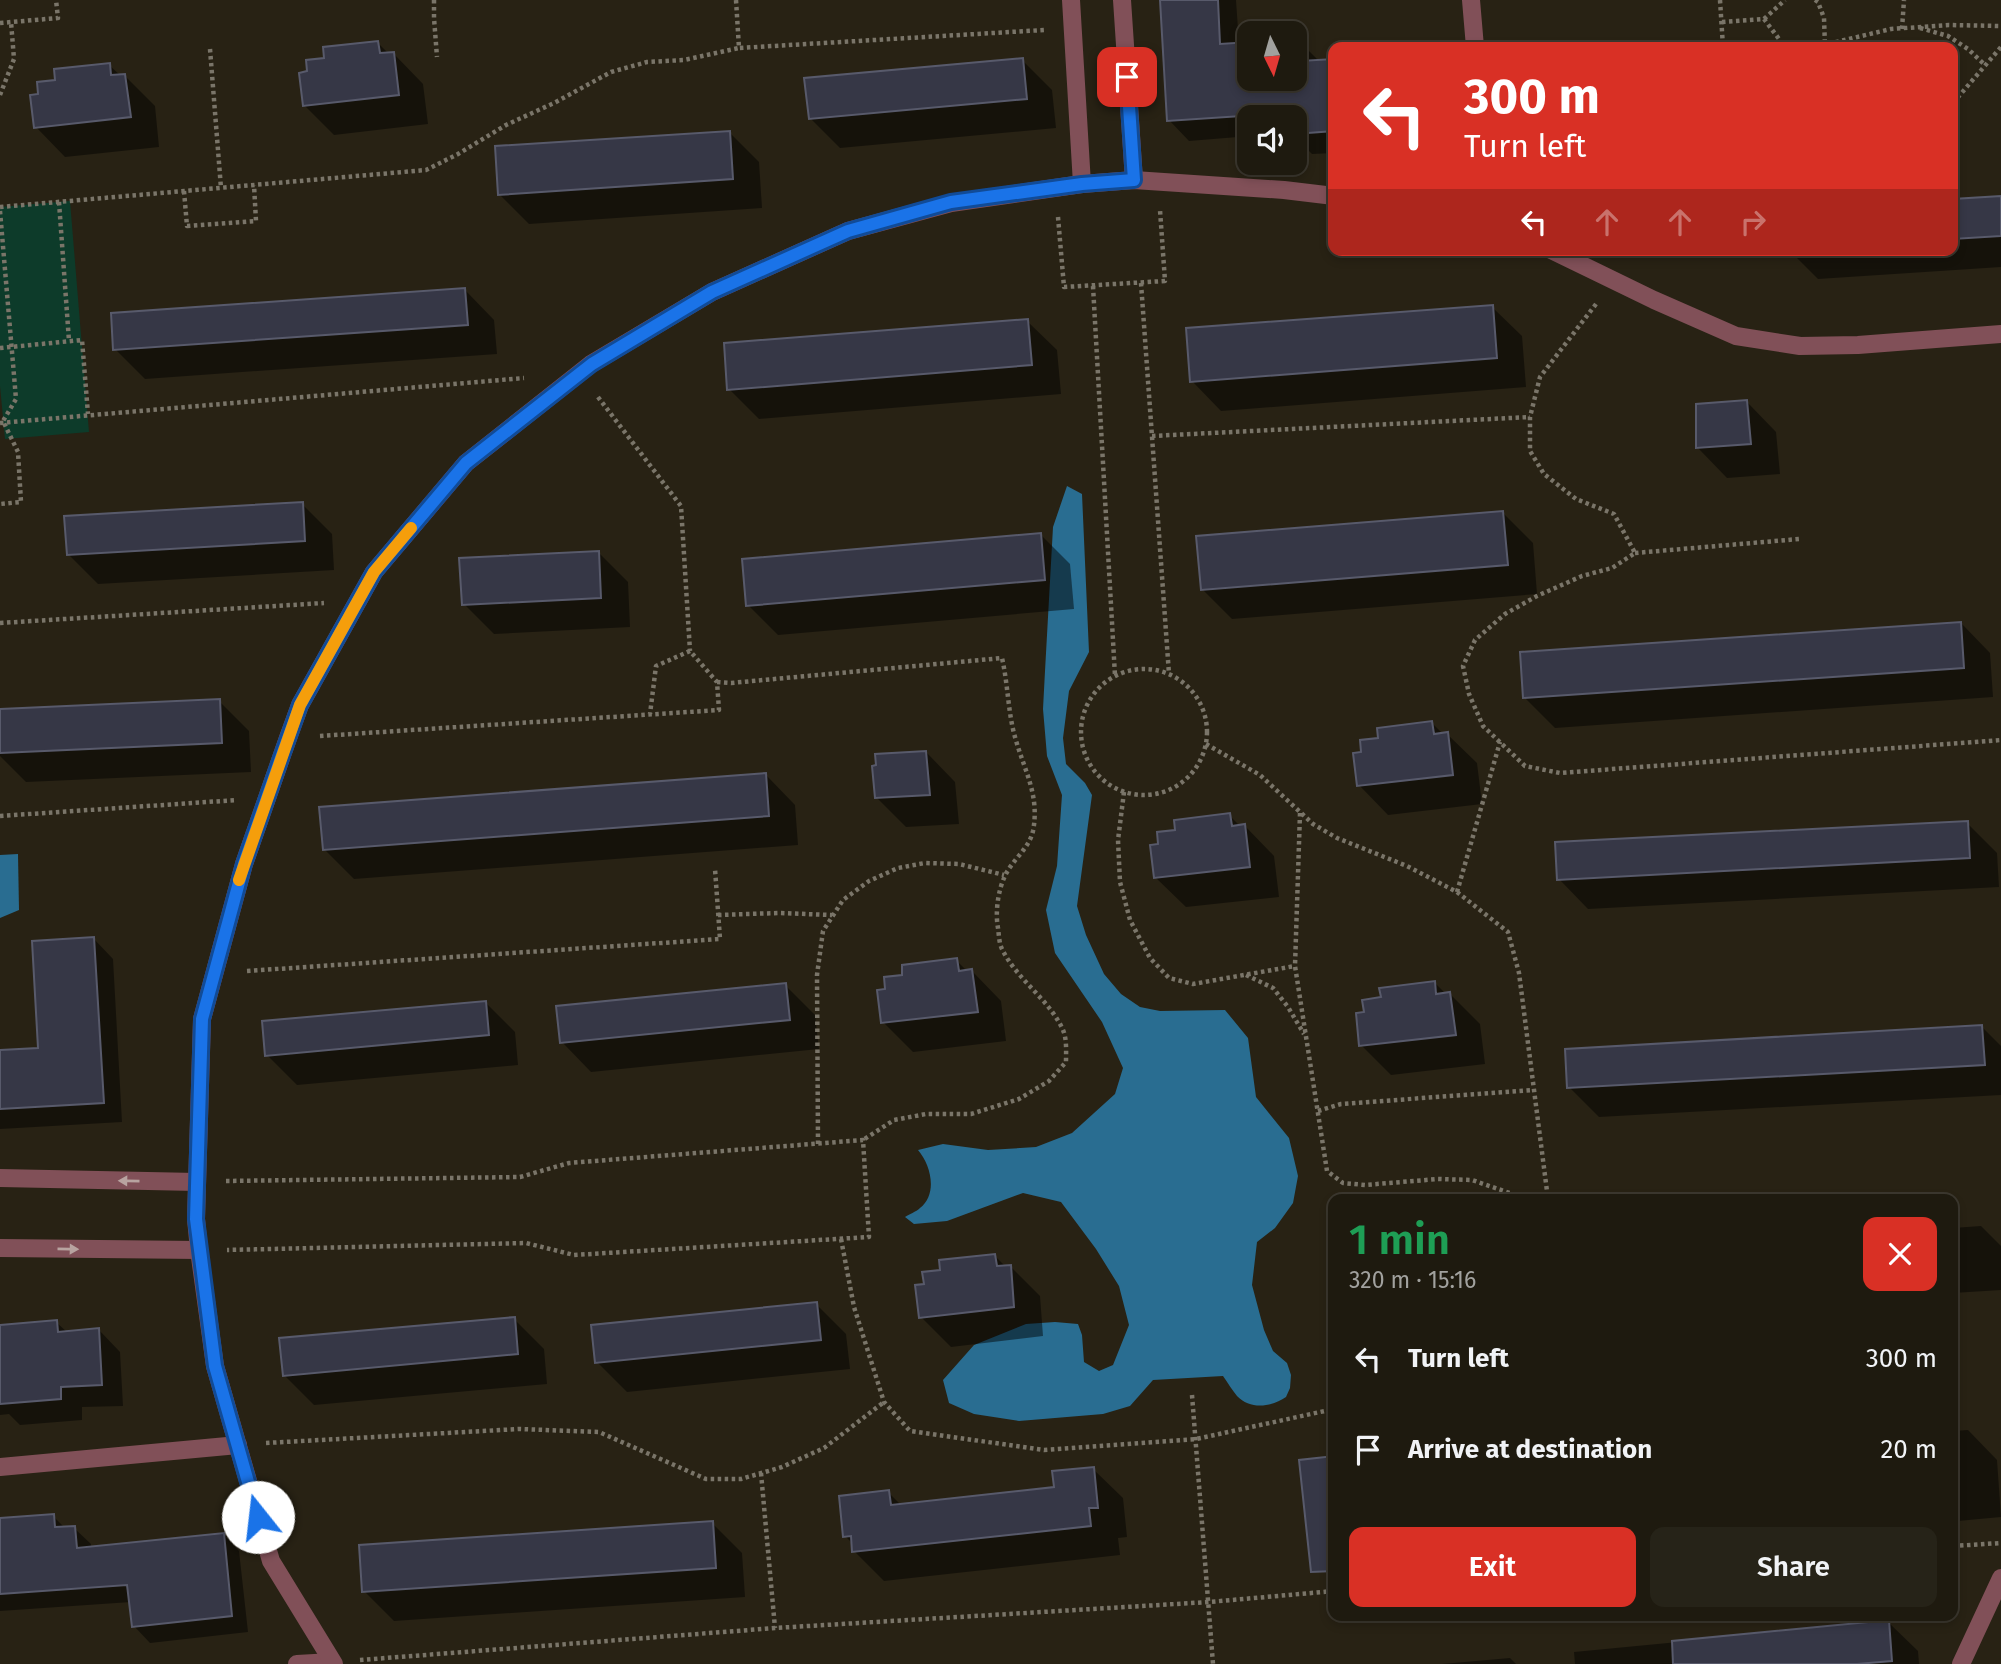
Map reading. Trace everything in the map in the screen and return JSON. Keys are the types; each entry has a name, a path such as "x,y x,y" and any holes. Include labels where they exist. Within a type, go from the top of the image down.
{"lane":[{"path":"1071,0 1082,184"},
{"path":"1122,0 1134,180"},
{"path":"1471,0 1475,42"},
{"path":"297,1664 333,1663 271,1561 215,1366 196,1219 202,1019 244,864 300,705 374,572 466,463 592,364 712,292 848,231 951,202 1082,184 1134,180 1328,195"},
{"path":"1563,256 1736,336 1800,346 1858,345 2001,334"},
{"path":"0,1178 197,1182"},
{"path":"0,1248 199,1251"},
{"path":"0,1467 238,1445"},
{"path":"1961,1664 2001,1578"}],"path":[{"path":"0,23 58,18 56,0"},
{"path":"434,0 437,57"},
{"path":"736,0 740,48"},
{"path":"1720,0 1723,42"},
{"path":"1722,22 1764,19 1785,0"},
{"path":"1815,0 1824,18 1825,42"},
{"path":"1902,29 1904,0"},
{"path":"1764,19 1781,42"},
{"path":"0,94 14,59 11,22"},
{"path":"1843,42 1891,29 1948,25 2001,26"},
{"path":"1917,27 1948,36 1957,42"},
{"path":"1,422 16,399 0,209 426,170 506,125 611,72 648,62 684,60 740,48 1073,28"},
{"path":"1958,42 1985,65"},
{"path":"1958,97 2001,47"},
{"path":"210,49 221,188"},
{"path":"1056,188 1064,288 1165,281 1158,182"},
{"path":"184,191 187,226 256,221 254,185"},
{"path":"59,202 69,341"},
{"path":"1614,281 1540,377 1530,417 1530,451 1544,474 1576,499 1614,514 1635,553"},
{"path":"1141,283 1169,674"},
{"path":"1093,286 1115,676"},
{"path":"0,348 82,340 88,414"},
{"path":"288,738 719,710 716,682 690,651 681,506 580,373"},
{"path":"1,422 526,378"},
{"path":"1152,436 1530,417"},
{"path":"0,504 21,502 18,452 1,422"},
{"path":"1799,539 1635,553 1612,568 1582,576 1536,596 1505,614 1475,640 1463,666 1469,694 1483,726 1525,766 1560,773 2001,740"},
{"path":"0,623 358,601"},
{"path":"650,714 656,667 690,651"},
{"path":"197,1182 520,1177 569,1163 863,1140 894,1119 926,1114 971,1114 1019,1099 1049,1081 1066,1062 1064,1032 1049,1008 1001,948 997,925 998,905 1005,875 1023,851 1032,833 1035,811 1032,787 1014,736 1002,658 731,683 716,682"},
{"path":"1152,669 1169,674 1187,686 1200,703 1207,723 1206,744 1199,763 1185,780 1167,791 1145,795 1125,792 1105,782 1091,766 1082,747 1081,726 1086,706 1098,688 1115,676 1133,670 1152,669"},
{"path":"1457,892 1500,742"},
{"path":"1206,744 1260,775 1313,824 1337,838 1407,866 1457,892 1508,932 1519,973 1547,1194"},
{"path":"1125,792 1118,840 1120,882 1130,920 1150,958 1169,978 1193,984 1295,966"},
{"path":"0,816 267,798"},
{"path":"1300,812 1295,966 1327,1171 1343,1183 1366,1185 1438,1179 1472,1180 1513,1194"},
{"path":"818,1144 817,975 822,932 843,900 869,881 898,868 925,863 958,864 1005,875"},
{"path":"214,973 720,939 715,869"},
{"path":"718,915 833,915"},
{"path":"1245,975 1273,988 1306,1038"},
{"path":"1318,1111 1341,1104 1534,1090"},
{"path":"199,1251 526,1243 574,1255 869,1237 863,1140"},
{"path":"841,1239 854,1307 884,1402 910,1431 1044,1450 1196,1439 1328,1410"},
{"path":"1192,1395 1213,1664"},
{"path":"238,1445 519,1429 599,1432 706,1479 741,1479 782,1466 824,1448 884,1402"},
{"path":"761,1473 775,1628"},
{"path":"1958,1546 2001,1543"},
{"path":"333,1663 775,1628 1209,1602 1328,1592"}],"green space":[{"path":"70,201 89,432 5,439 0,386 0,207"}],"water":[{"path":"1067,486 1082,494 1089,652 1069,691 1063,738 1066,764 1085,783 1092,795 1077,906 1086,935 1104,974 1121,994 1140,1007 1160,1011 1225,1010 1248,1038 1256,1097 1289,1138 1298,1176 1293,1203 1275,1228 1257,1242 1252,1285 1264,1330 1273,1351 1287,1363 1291,1375 1286,1397 1268,1405 1255,1405 1242,1400 1223,1376 1153,1380 1130,1406 1103,1414 1019,1421 974,1414 949,1403 943,1380 974,1345 1026,1324 1078,1324 1082,1335 1084,1362 1099,1371 1113,1365 1129,1325 1119,1286 1061,1202 1023,1193 947,1221 914,1224 905,1217 926,1202 931,1187 929,1171 918,1150 943,1144 988,1150 1036,1147 1072,1133 1115,1094 1123,1068 1102,1022 1055,953 1046,910 1057,866 1062,795 1047,756 1043,709 1053,527"},
{"path":"18,854 19,910 0,918 0,855"}],"building":[{"path":"1160,0 1218,0 1220,44 1237,43 1237,91 1307,91 1307,61 1328,59 1328,131 1307,133 1307,105 1237,105 1237,116 1167,121"},
{"path":"378,41 380,53 394,52 399,95 303,106 299,73 307,71 306,60 324,58 323,47"},
{"path":"1023,58 1027,99 809,119 804,78"},
{"path":"110,63 111,75 125,74 131,117 34,128 30,95 38,94 37,82 55,80 54,69"},
{"path":"730,131 733,179 498,195 495,146"},
{"path":"2001,196 2001,236 1958,239 1958,199"},
{"path":"465,288 468,325 113,350 111,313"},
{"path":"1493,305 1497,358 1190,382 1186,328"},
{"path":"1028,319 1032,365 727,390 724,343"},
{"path":"1747,400 1751,444 1696,448 1696,404"},
{"path":"303,502 305,541 67,555 64,516"},
{"path":"1503,511 1508,565 1201,590 1196,536"},
{"path":"1041,533 1045,580 746,606 742,559"},
{"path":"599,551 601,598 462,605 459,558"},
{"path":"1961,622 1964,668 1523,698 1520,652"},
{"path":"220,699 222,743 0,753 0,709"},
{"path":"1432,721 1434,734 1448,732 1453,775 1357,786 1353,753 1361,752 1360,740 1378,738 1377,728"},
{"path":"926,751 930,795 875,798 872,766 876,765 875,754"},
{"path":"766,773 769,816 323,850 319,807"},
{"path":"1230,813 1232,826 1245,824 1250,867 1154,878 1150,845 1158,844 1157,832 1175,830 1174,820"},
{"path":"1968,821 1970,858 1557,880 1555,842"},
{"path":"94,937 104,1103 0,1109 0,1050 38,1048 32,941"},
{"path":"957,958 959,971 972,969 978,1012 881,1023 877,990 885,989 884,977 902,975 902,965"},
{"path":"1435,981 1436,994 1450,992 1456,1035 1359,1046 1356,1013 1364,1012 1362,1000 1381,997 1379,988"},
{"path":"786,983 790,1020 560,1043 556,1006"},
{"path":"486,1001 489,1035 265,1056 262,1021"},
{"path":"1982,1025 1985,1065 1567,1088 1565,1049"},
{"path":"995,1254 997,1266 1011,1265 1014,1307 919,1318 915,1285 924,1284 922,1272 940,1270 939,1260"},
{"path":"817,1302 821,1340 595,1363 591,1325"},
{"path":"515,1317 518,1354 283,1376 279,1338"},
{"path":"57,1320 58,1332 99,1328 102,1385 61,1387 61,1399 0,1404 0,1325"},
{"path":"1328,1457 1328,1571 1311,1572 1299,1460"},
{"path":"1094,1467 1098,1508 1089,1508 1091,1526 852,1552 851,1536 843,1537 839,1496 889,1490 891,1505 1054,1487 1052,1471"},
{"path":"54,1514 55,1527 75,1526 77,1548 224,1533 232,1616 132,1627 127,1585 0,1594 0,1518"},
{"path":"713,1521 716,1568 362,1592 359,1545"},
{"path":"1889,1621 1892,1661 1857,1664 1673,1664 1672,1641"}],"slow traffic":[{"path":"239,880 300,705 374,572 411,528"}],"route":[{"path":"258,1517 215,1366 199,1251 196,1219 202,1019 244,864 300,705 374,572 466,463 592,364 712,292 848,231 951,202 1082,184 1134,180 1127,77"}]}
